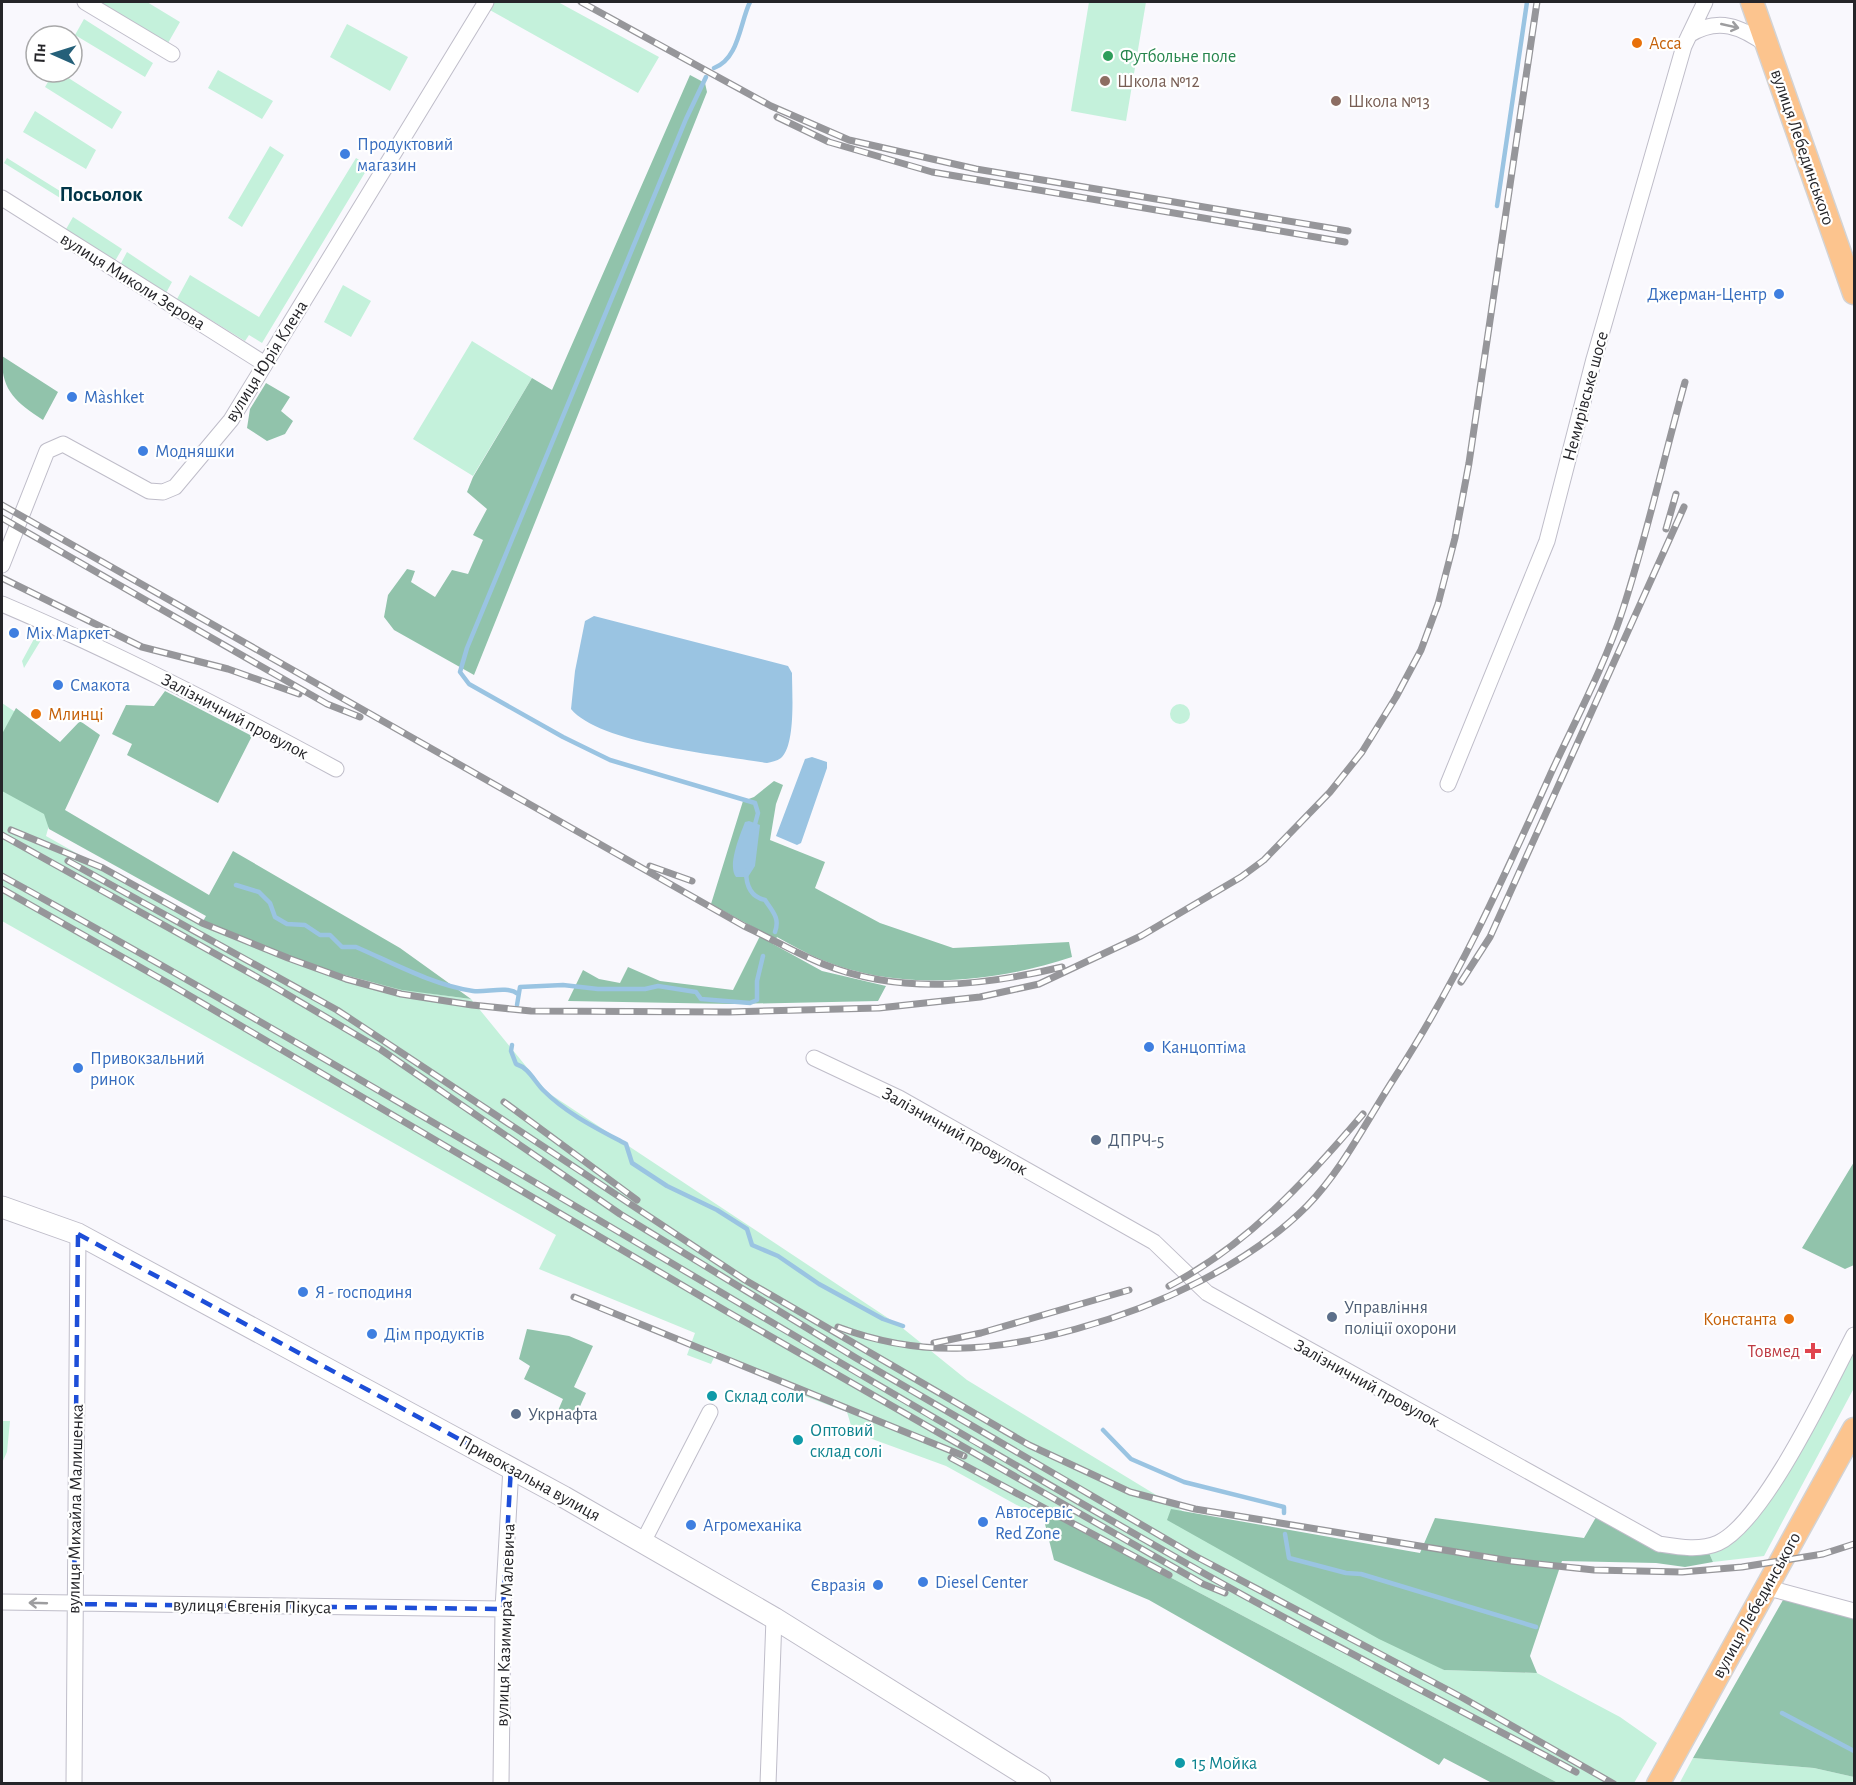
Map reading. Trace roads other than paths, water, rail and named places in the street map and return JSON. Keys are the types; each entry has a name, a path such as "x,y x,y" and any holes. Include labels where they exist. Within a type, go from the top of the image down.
{"main road":[{"name":"вулиця Лебединського","path":"1752,2 1854,293"},
{"name":"Привокзальна вулиця","path":"2,1207 78,1234 511,1467 774,1618 1040,1784"},
{"name":"вулиця Лебединського","path":"1658,1783 1854,1429"}],"street":[{"path":"85,2 172,54"},
{"name":"вулиця Юрія Клена","path":"2,565 47,451 63,444 149,491 163,492 175,487 231,420 486,2"},
{"name":"Немирівське шосе","path":"1448,784 1547,541 1594,359 1689,35 1705,2"},
{"path":"1689,35 1706,26 1728,24 1751,33 1768,46"},
{"name":"вулиця Миколи Зерова","path":"2,198 265,364"},
{"name":"Залізничний провулок","path":"2,604 68,632 194,693 336,769"},
{"name":"Залізничний провулок","path":"814,1058 899,1098 1154,1242 1207,1293 1659,1544 1706,1546 1725,1539 1745,1524 1764,1498 1854,1335"},
{"name":"вулиця Михайла Малишенка","path":"74,1784 78,1234"},
{"path":"643,1542 710,1412"},
{"name":"вулиця Казимира Малевича","path":"501,1784 503,1609 511,1467"},
{"path":"1765,1587 1854,1611"},
{"name":"вулиця Євгенія Пікуса","path":"2,1602 503,1609"},
{"path":"768,1784 774,1618"}],"water":[{"path":"594,616 788,666 792,673 792,718 789,742 781,758 767,763 692,752 633,739 607,731 586,721 571,709 575,671 585,621"},
{"path":"812,757 827,762 827,768 801,843 797,845 776,836 805,759"},
{"path":"745,822 760,825 755,866 748,877 736,877 733,866 735,850"}],"waterway":[{"path":"714,68 729,57 734,48 750,2"},
{"path":"1497,206 1527,2"},
{"path":"706,77 686,119 467,648 460,672 469,684 563,737 610,760 755,803 758,813 754,828"},
{"path":"746,871 750,890 760,899 765,900 775,915 777,923 775,932"},
{"path":"236,885 259,892 270,903 275,917 287,924 305,925 320,935 330,935 342,947 356,947 443,984 473,991 508,990 518,994"},
{"path":"517,1005 520,987 563,985 598,989 645,989 658,986 696,992 701,999 750,1003 757,1000 757,981 763,956"},
{"path":"512,1045 511,1051 516,1064 528,1072 543,1090 562,1106 582,1120 626,1144 632,1163 667,1186 717,1210 747,1229 752,1245 778,1256 819,1284 883,1319 903,1326"},
{"path":"1103,1430 1131,1459 1184,1482 1284,1507 1284,1513"},
{"path":"1285,1534 1289,1558 1346,1573 1361,1574 1536,1627"},
{"path":"1782,1713 1854,1751"}],"railway":[{"path":"581,2 771,106 849,140 976,169 1348,231"},
{"path":"11,830 103,868 202,923 346,979 401,994 531,1011 729,1012 879,1008 980,997 1039,984 1141,936 1241,877 1264,860 1330,792 1362,752 1396,697 1421,650 1438,604 1455,538 1469,463 1537,2"},
{"path":"777,117 829,142 932,172 1345,242"},
{"path":"838,1327 898,1344 957,1348 1015,1343 1076,1329 1137,1309 1199,1282 1229,1265 1283,1228 1320,1192 1354,1144 1460,966 1599,671 1616,630 1632,581 1685,382"},
{"path":"1666,529 1676,494"},
{"path":"2,505 744,926 813,960 852,974 912,984 972,983 1062,967"},
{"path":"1461,982 1490,937 1684,507"},
{"path":"2,518 327,704 360,717"},
{"path":"2,578 142,647 228,669 299,694"},
{"path":"2,835 273,986 380,1049 620,1214 856,1358 1195,1556 1463,1698 1614,1784"},
{"path":"68,861 337,1010 745,1280 1029,1445 1130,1492 1195,1509 1511,1561 1594,1570 1682,1572 1742,1567 1823,1554 1854,1544"},
{"path":"650,866 692,881"},
{"path":"2,876 301,1045 893,1394 1238,1593 1576,1772"},
{"path":"2,889 168,983 726,1311 1203,1584 1225,1593"},
{"path":"504,1102 637,1200"},
{"path":"1169,1286 1224,1251 1274,1210 1363,1114"},
{"path":"934,1343 981,1333 1129,1290"},
{"path":"574,1297 964,1456"},
{"path":"951,1458 1169,1575"}],"place":[{"name":"Асса","path":"1637,43"},
{"name":"Футбольне поле","path":"1108,56"},
{"name":"Школа №12","path":"1105,81"},
{"name":"Школа №13","path":"1336,101"},
{"name":"Продуктовий магазин","path":"345,154"},
{"name":"Джерман-Центр","path":"1779,294"},
{"name":"Màshket","path":"72,397"},
{"name":"Модняшки","path":"143,451"},
{"name":"Mix Маркет","path":"14,633"},
{"name":"Смакота","path":"58,685"},
{"name":"Млинці","path":"36,714"},
{"name":"Канцоптіма","path":"1149,1047"},
{"name":"Привокзальний ринок","path":"78,1068"},
{"name":"ДПРЧ-5","path":"1096,1140"},
{"name":"Я - господиня","path":"303,1292"},
{"name":"Управління поліції охорони","path":"1332,1317"},
{"name":"Константа","path":"1789,1319"},
{"name":"Дім продуктів","path":"372,1334"},
{"name":"Товмед","path":"1813,1351"},
{"name":"Склад соли","path":"712,1396"},
{"name":"Укрнафта","path":"516,1414"},
{"name":"Оптовий склад солі","path":"798,1440"},
{"name":"Автосервіс Red Zone","path":"983,1522"},
{"name":"Агромеханіка","path":"691,1525"},
{"name":"Diesel Center","path":"923,1582"},
{"name":"Євразія","path":"878,1585"},
{"name":"15 Мойка","path":"1180,1763"}],"district":[{"name":"Посьолок","path":"101,194"}]}
